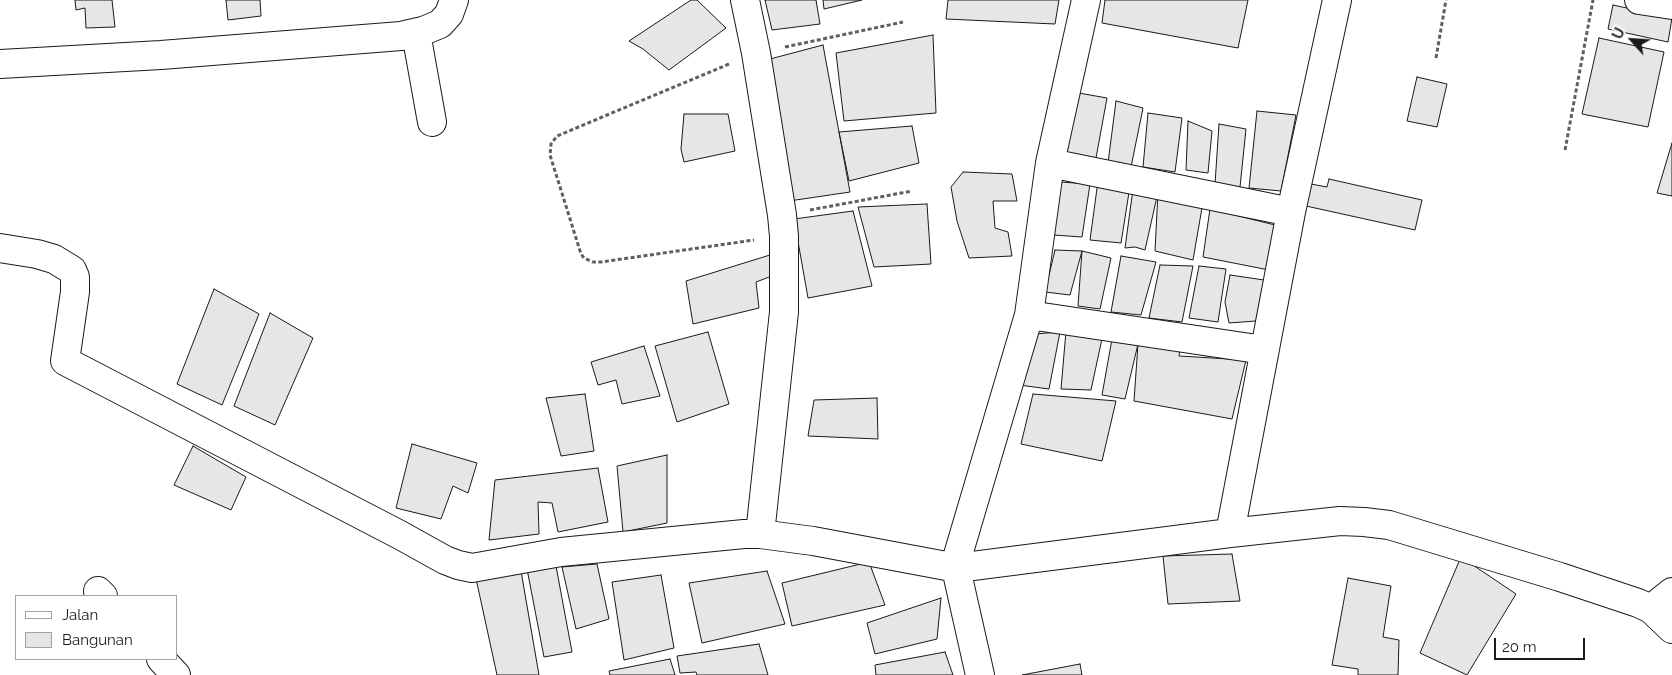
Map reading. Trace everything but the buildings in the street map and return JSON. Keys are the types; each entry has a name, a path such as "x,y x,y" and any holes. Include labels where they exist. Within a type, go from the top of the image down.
{"street":[{"path":"0,64 161,56 401,36 440,24 450,14 454,0"},
{"path":"745,0 756,53 783,225 784,312 760,534"},
{"path":"980,675 956,568 958,555 1030,315 1050,163 1086,0"},
{"path":"1230,533 1291,212 1337,0"},
{"path":"1639,0 1672,5"},
{"path":"416,32 432,122"},
{"path":"1050,163 1291,212"},
{"path":"0,248 37,254 54,259 72,270 76,281 65,361 445,560 472,568 561,552 744,534 760,534 813,541 956,568 1230,533 1340,521 1364,522 1389,525 1560,577 1651,609 1672,629"},
{"path":"1030,315 1264,350"},
{"path":"1651,609 1672,592"},
{"path":"162,660 176,675"}],"path":[{"path":"1436,58 1446,0"},
{"path":"1565,150 1592,0"},
{"path":"903,22 756,53 557,136 551,144 550,155 581,254 584,258 593,262 601,262 783,225 912,191"}]}
